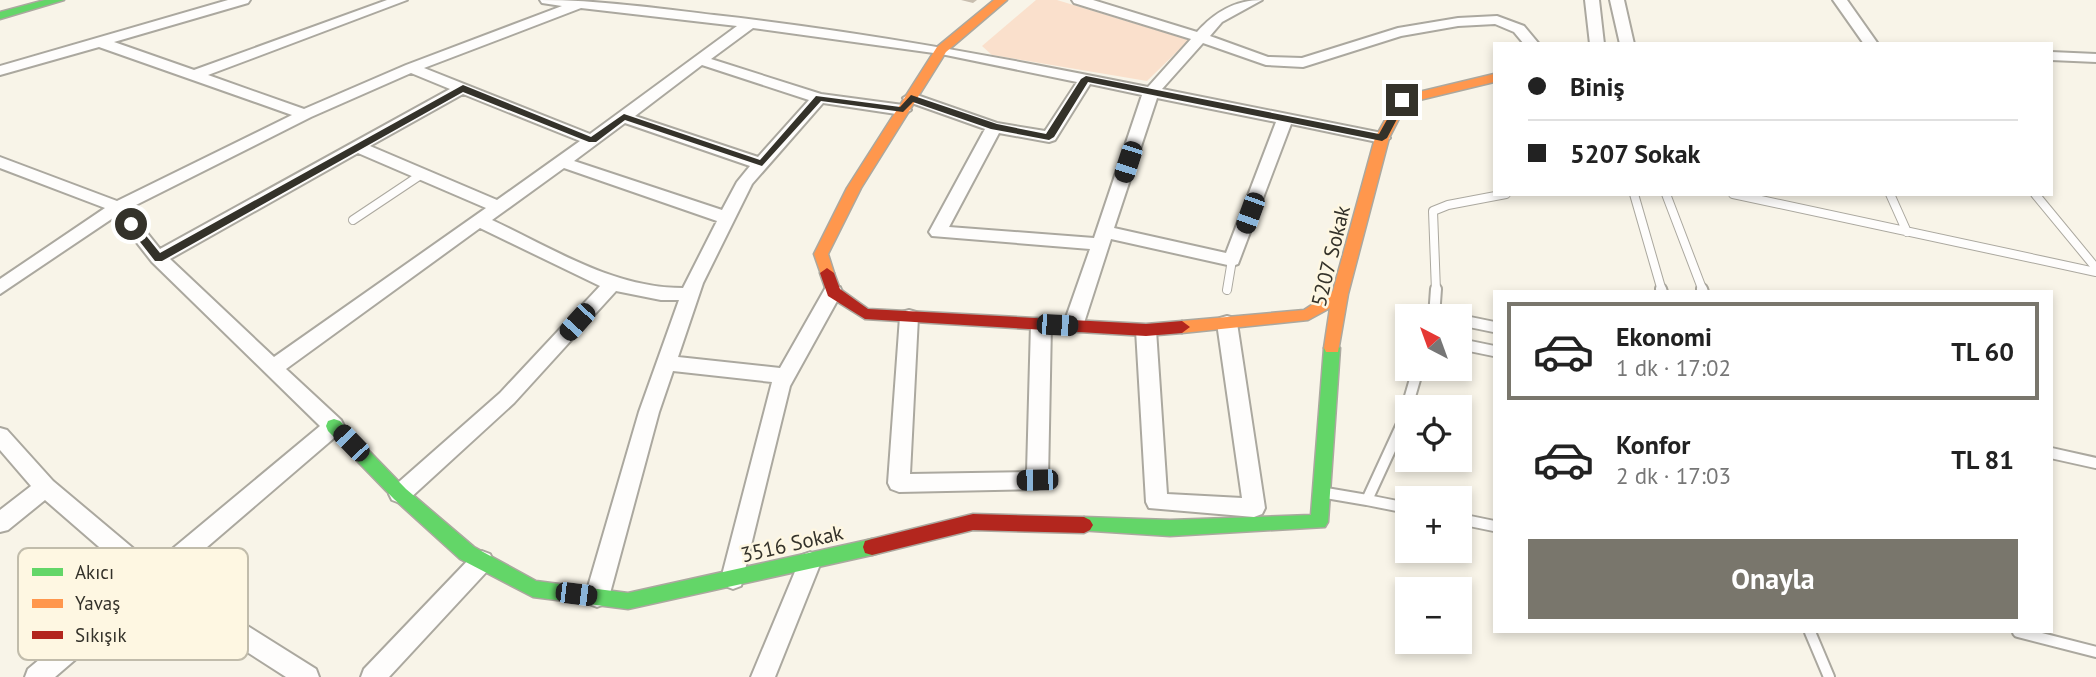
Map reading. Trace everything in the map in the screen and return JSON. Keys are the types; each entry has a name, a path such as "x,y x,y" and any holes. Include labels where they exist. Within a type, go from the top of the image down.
{"street":[{"path":"0,16 58,0"},
{"path":"0,71 243,0"},
{"path":"194,75 400,0"},
{"path":"547,0 585,2 940,50 1382,138"},
{"path":"1001,0 940,50 854,188 821,254 833,292 865,314 1146,330 1308,315 1340,294"},
{"path":"1079,0 1100,2 1266,61 1303,63 1398,32 1458,22 1497,20 1519,29 1530,42"},
{"path":"1073,326 1151,92 1217,19 1255,0"},
{"path":"1592,0 1597,42"},
{"path":"1617,0 1627,42"},
{"path":"1840,0 1870,42"},
{"path":"0,288 118,207 304,114 411,68 585,2"},
{"path":"274,368 562,162 750,23"},
{"path":"100,42 304,114"},
{"path":"2053,56 2096,58"},
{"path":"700,60 819,98 907,104 995,127 1049,137 1086,79"},
{"path":"411,68 592,140"},
{"name":"5207 Sokak","path":"1319,522 1329,373 1340,294 1382,138 1402,100 1493,78"},
{"path":"158,258 463,88"},
{"path":"597,597 649,412 691,294 745,182 819,98"},
{"path":"624,117 762,163"},
{"path":"995,127 938,232 1103,238 1232,260 1285,118"},
{"path":"358,148 499,207"},
{"path":"0,162 118,207 158,258 334,426 190,548"},
{"path":"562,162 727,218"},
{"path":"479,221 612,284 661,294 691,294"},
{"path":"400,494 507,398 612,284"},
{"path":"733,579 780,386 833,292"},
{"path":"909,317 899,483 1037,480 1041,324"},
{"path":"1146,330 1157,502 1254,508 1227,323"},
{"path":"666,363 785,376"},
{"name":"3516 Sokak","path":"334,426 400,494 467,553 533,589 628,601 810,562 973,522 1170,528 1319,522"},
{"path":"0,436 45,487 117,548"},
{"path":"0,523 45,487"},
{"path":"373,677 482,561"},
{"path":"763,677 810,562"},
{"path":"248,639 307,677"},
{"path":"37,677 57,660"}],"lane":[{"path":"353,220 422,174"},
{"path":"1437,304 1433,211 1448,205 1495,196"},
{"path":"1635,196 1661,290"},
{"path":"1667,196 1702,290"},
{"path":"1742,196 2096,270"},
{"path":"1891,196 1907,232"},
{"path":"2037,196 2096,270"},
{"path":"1227,290 1232,260"},
{"path":"1472,322 1493,327"},
{"path":"1472,346 1493,351"},
{"path":"1367,500 1402,424 1414,382"},
{"path":"2053,453 2096,463"},
{"path":"1321,493 1395,506"},
{"path":"1472,521 1493,526"},
{"path":"1810,633 1829,677"},
{"path":"2022,633 2096,652"}],"shaded area":[{"path":"1036,0 1057,0 1189,40 1147,81 992,55 982,46"}],"traffic: fast":[{"path":"0,16 58,0"},
{"path":"1084,525 1170,528 1319,522 1332,348"},
{"path":"334,426 400,494 467,553 533,589 628,601 872,547"}],"traffic: slow":[{"path":"827,273 821,254 854,188 941,50 1001,0"},
{"path":"1332,348 1340,294 1382,138 1402,100 1493,78"},
{"path":"1182,327 1308,315 1340,294"}],"traffic: jam":[{"path":"827,273 833,292 865,314 1146,330 1182,327"},
{"path":"872,547 973,522 1084,525"}],"route":[{"path":"131,224 158,258 463,88 592,140 624,117 762,163 819,98 903,110 911,98 995,127 1049,137 1086,79 1382,138 1402,100"}]}
